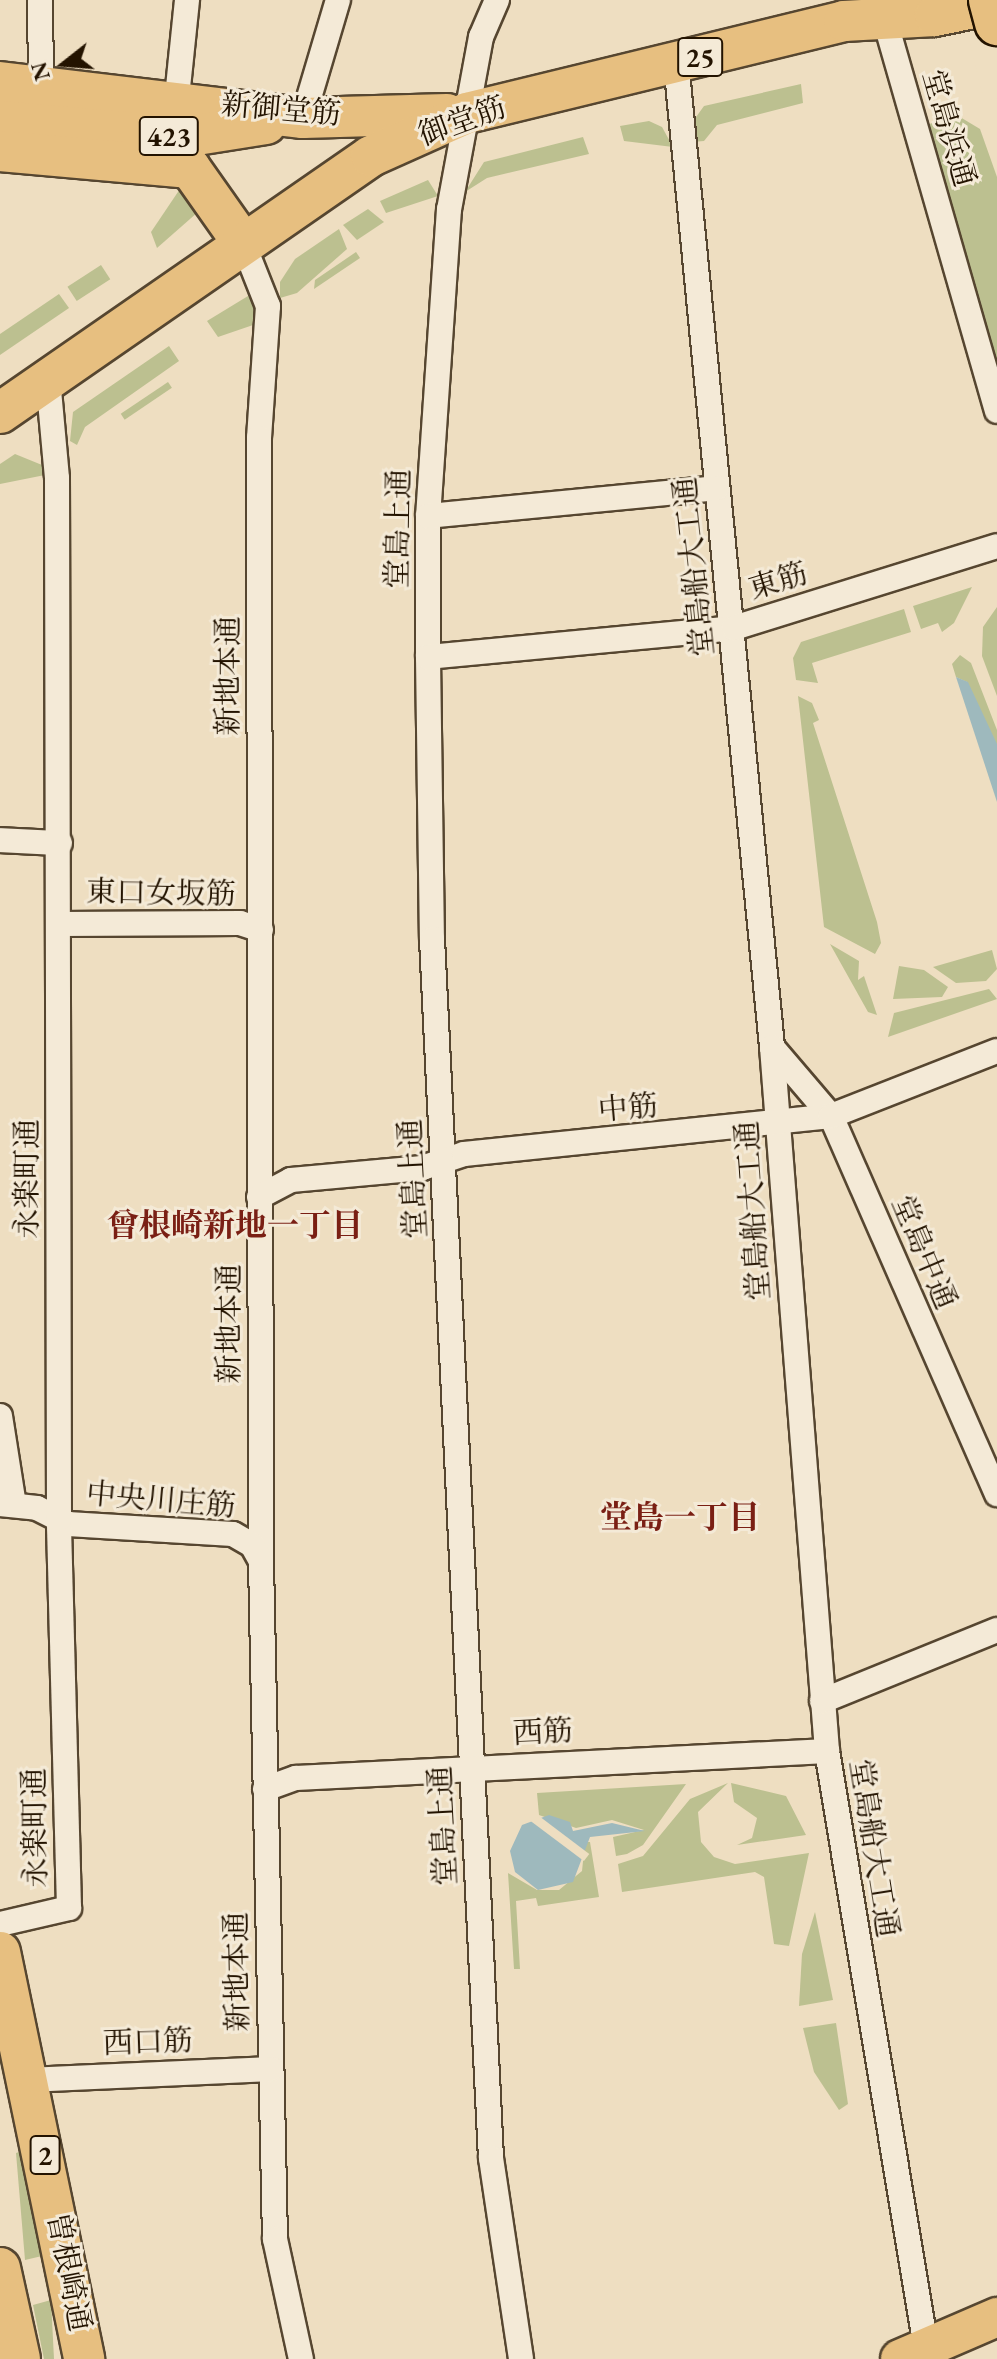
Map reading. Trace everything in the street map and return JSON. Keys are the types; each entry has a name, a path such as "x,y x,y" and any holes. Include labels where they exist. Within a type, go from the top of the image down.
{"highway":[{"path":"991,0 997,23"},
{"name":"御堂筋","path":"0,413 371,156 467,113 882,10 935,16 997,3"},
{"name":"新御堂筋","path":"0,82 177,97 303,118 467,113"},
{"name":"423","path":"17,122 184,137 303,118"},
{"path":"243,243 190,168 303,118"},
{"name":"423","path":"0,151 190,168"},
{"name":"曽根崎通","path":"0,1952 84,2359"},
{"path":"0,2268 20,2359"}],"main road":[{"path":"917,2356 997,2317"}],"street":[{"path":"40,0 41,85"},
{"path":"177,97 187,0"},
{"path":"303,118 338,0"},
{"name":"堂島上通","path":"497,0 481,37 449,209 428,516 428,657 445,1161 491,2158 521,2359"},
{"name":"堂島浜通","path":"882,10 997,411"},
{"name":"堂島船大工通","path":"676,62 717,488 734,628 772,1047 827,1751 917,2356"},
{"name":"新地本通","path":"243,243 268,306 259,438 261,1561 275,2239 301,2359"},
{"name":"永楽町通","path":"0,1924 69,1908 59,1519 61,924 57,478 48,380"},
{"path":"428,516 717,488"},
{"name":"東筋","path":"428,657 734,628 997,546"},
{"path":"0,840 60,843"},
{"name":"東口女坂筋","path":"61,924 261,930"},
{"name":"堂島中通","path":"772,1047 831,1116 997,1494"},
{"name":"中筋","path":"259,1197 291,1180 336,1181 445,1161 778,1126 831,1116 997,1051"},
{"path":"0,1416 7,1504"},
{"name":"中央川庄筋","path":"7,1504 59,1519 233,1534 252,1545 261,1561"},
{"path":"822,1701 997,1630"},
{"name":"西筋","path":"265,1789 296,1778 473,1773 827,1751"},
{"name":"西口筋","path":"28,2080 271,2069"}],"green space":[{"path":"801,84 803,103 717,125 704,141 692,142 691,124 704,106"},
{"path":"955,114 980,129 997,177 997,365 927,125"},
{"path":"649,121 662,127 673,147 624,141 620,126"},
{"path":"583,137 589,154 487,178 465,192 484,162"},
{"path":"428,180 438,196 386,213 380,201"},
{"path":"184,183 198,212 157,248 151,232"},
{"path":"368,209 384,222 357,240 343,225"},
{"path":"339,229 347,249 297,293 280,298 280,282 295,259"},
{"path":"356,252 360,258 314,289 315,280"},
{"path":"101,265 110,279 77,301 67,287"},
{"path":"59,294 69,308 0,355 0,334"},
{"path":"248,296 256,301 259,323 218,337 207,321"},
{"path":"169,346 179,361 85,427 77,445 70,441 73,412"},
{"path":"168,382 172,388 125,420 121,414"},
{"path":"15,454 42,465 45,475 0,484 0,464"},
{"path":"972,587 954,623 942,632 938,623 921,629 913,606"},
{"path":"997,607 997,696 982,656 983,627"},
{"path":"904,609 911,632 812,663 818,683 796,680 793,658 801,642"},
{"path":"960,655 971,663 997,730 997,746 967,682 956,677 952,664"},
{"path":"798,696 812,703 819,720 813,723 877,922 881,943 875,954 824,927"},
{"path":"830,944 859,961 858,980 864,976 877,1015 868,1012"},
{"path":"992,950 997,969 986,981 956,983 933,967"},
{"path":"899,966 924,970 948,987 942,997 893,999"},
{"path":"989,989 997,999 888,1037 894,1013"},
{"path":"728,1783 698,1812 701,1842 714,1857 735,1864 809,1853 789,1946 774,1944 764,1877 755,1872 622,1892 618,1864 643,1856 690,1799"},
{"path":"731,1783 786,1796 806,1835 737,1845 752,1838 757,1818 734,1802"},
{"path":"686,1784 643,1845 627,1854 616,1856 613,1837 644,1830 612,1820 576,1828 539,1815 537,1793"},
{"path":"585,1842 590,1842 599,1897 538,1906 536,1898 516,1901 520,1969 514,1969 508,1873 537,1890 559,1890 582,1871"},
{"path":"815,1912 833,2000 799,2006 802,1954"},
{"path":"836,2023 848,2104 839,2110 814,2072 803,2028"},
{"path":"19,2152 42,2256 25,2260 16,2153"},
{"path":"51,2300 54,2359 44,2359 33,2305"}],"water":[{"path":"956,677 968,682 997,744 997,802"},
{"path":"549,1815 570,1822 573,1831 612,1823 645,1831 590,1837 573,1882 538,1890 515,1872 510,1851 522,1825"}],"pier":[{"path":"960,0 997,0 997,98 984,101"},
{"path":"535,1813 589,1854 584,1861 530,1820"}],"district":[{"name":"曾根崎新地一丁目","path":"235,1225"},
{"name":"堂島一丁目","path":"680,1517"}]}
